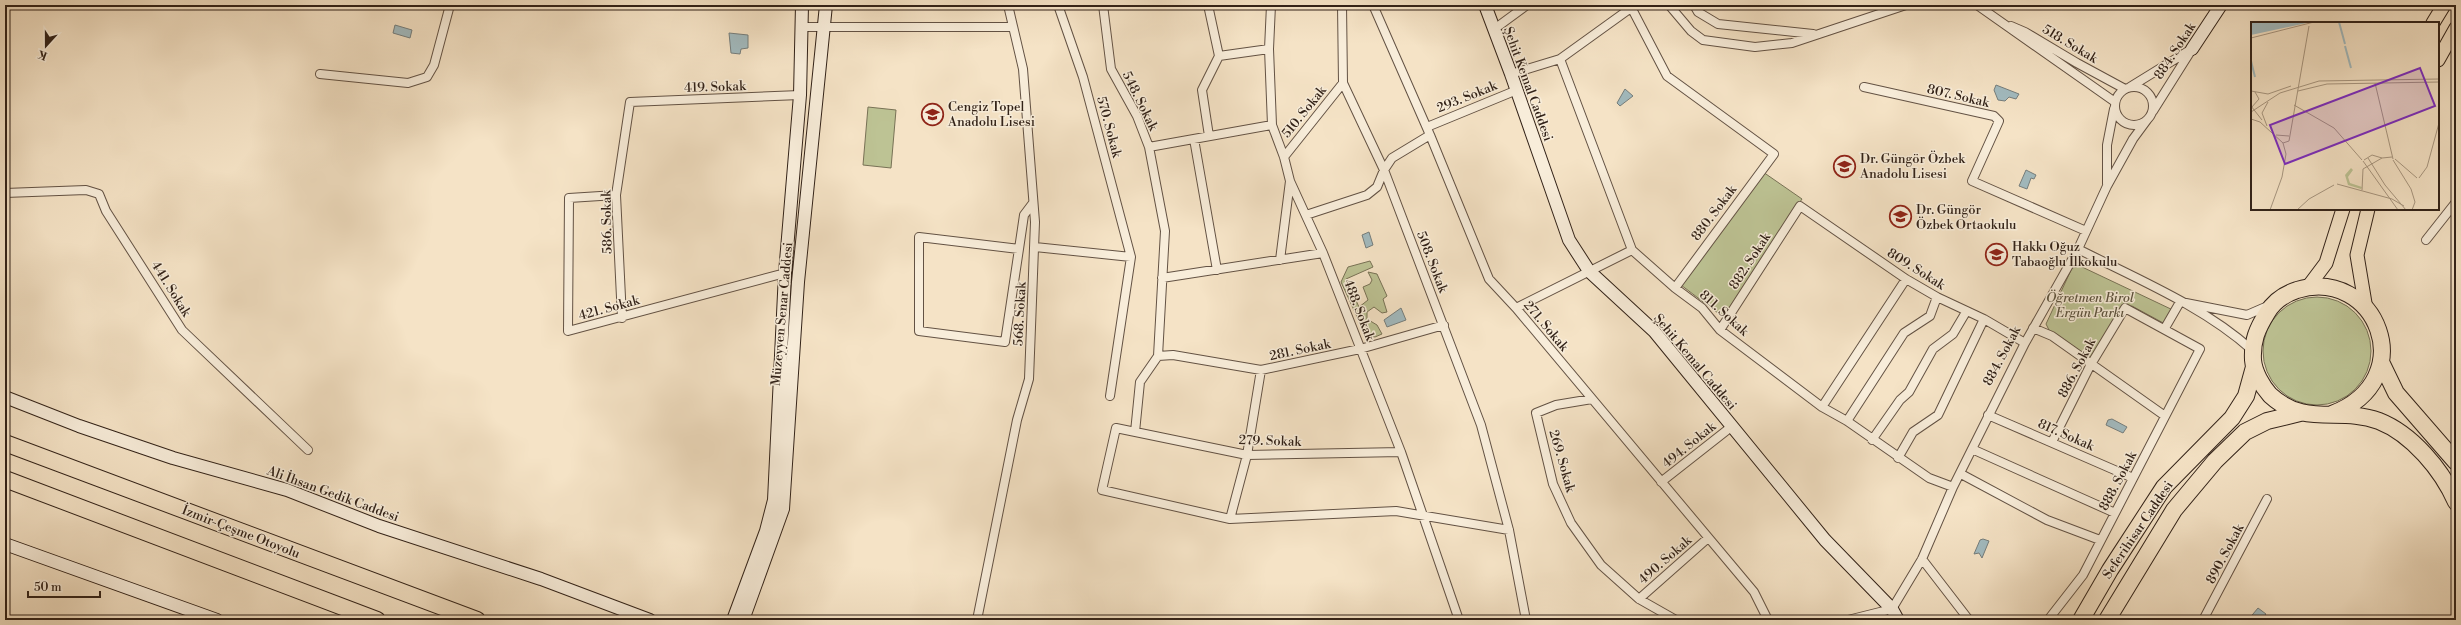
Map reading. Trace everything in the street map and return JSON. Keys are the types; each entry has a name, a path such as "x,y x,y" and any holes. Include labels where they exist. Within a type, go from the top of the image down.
{"highway":[{"path":"2332,414 2349,407 2364,396 2375,380 2381,362 2382,343 2377,325 2366,309 2350,295 2330,287 2308,287 2289,293 2272,304 2254,335 2252,350 2254,367 2265,390 2281,404 2300,413 2316,416 2332,414 2377,420 2394,428 2424,455 2451,491 2456,502"},
{"path":"2381,362 2396,393 2456,462"},
{"name":"Seferihisar Caddesi","path":"2082,620 2110,570 2164,487 2232,418 2246,396 2254,367"},
{"name":"Seferihisar Caddesi","path":"2108,620 2174,510 2215,461 2245,432 2267,421 2300,413"},
{"name":"İzmir-Çeşme Otoyolu","path":"5,443 477,620"},
{"path":"5,479 378,620"}],"main road":[{"name":"Müzeyyen Senar Caddesi","path":"733,620 766,531 774,500 785,273 800,95 802,5"},
{"name":"Müzeyyen Senar Caddesi","path":"743,620 784,509 798,282 826,5"},
{"name":"Şehit Kemal Caddesi","path":"1484,5 1511,74 1569,240 1589,271 1654,331 1825,540 1892,610 1898,620"},
{"name":"884. Sokak","path":"2192,49 2221,5"},
{"path":"2434,22 2444,5"},
{"path":"2439,58 2456,28"},
{"path":"2308,287 2326,263 2343,210"},
{"path":"2366,309 2357,255 2368,210"},
{"name":"Ali İhsan Gedik Caddesi","path":"5,397 79,426 173,458 287,490 379,526 541,579 650,620"},
{"path":"5,544 217,620"}],"street":[{"path":"320,74 408,83 427,77 434,65 450,5"},
{"name":"568. Sokak","path":"977,620 1017,420 1029,379 1035,247 1033,203 1023,69 1008,5"},
{"name":"570. Sokak","path":"1058,5 1083,77 1131,257"},
{"name":"548. Sokak","path":"1103,5 1111,69 1137,116 1149,147 1272,125"},
{"path":"1208,5 1219,56 1202,90 1209,136"},
{"name":"488. Sokak","path":"1271,5 1269,49 1272,125 1284,157 1290,181 1323,253 1401,452 1458,620"},
{"name":"508. Sokak","path":"1342,5 1343,83 1384,170 1481,424 1510,530 1526,620"},
{"name":"271. Sokak","path":"1373,5 1427,127 1489,279 1516,308 1754,592 1768,620"},
{"path":"1493,30 1527,5"},
{"path":"1669,5 1691,31 1703,40 1722,44 1755,47 1792,43 1814,34 1906,5"},
{"path":"1694,5 1698,12 1718,24 1814,34"},
{"name":"518. Sokak","path":"1977,5 2003,22 2114,105"},
{"path":"1511,74 1560,59 1634,6"},
{"name":"880. Sokak","path":"1634,6 1667,76 1774,154 1675,288"},
{"name":"518. Sokak","path":"2003,22 2026,32 2077,63 2128,88"},
{"path":"801,27 1012,27"},
{"path":"1219,56 1269,49"},
{"path":"2107,186 2107,145 2114,105 2128,88 2192,49"},
{"name":"884. Sokak","path":"2152,112 2192,49"},
{"name":"811. Sokak","path":"1560,59 1632,250 1675,288 1702,308 1720,330 1822,407 1847,421 1872,440 1929,478 1953,487"},
{"name":"510. Sokak","path":"1284,157 1343,83"},
{"name":"807. Sokak","path":"1864,87 1994,116 1999,121 1972,182 2086,231"},
{"path":"2114,105 2119,119 2124,123 2136,125 2147,120 2152,112 2152,99 2148,93 2137,87 2128,88"},
{"name":"293. Sokak","path":"1427,127 1516,90"},
{"name":"419. Sokak","path":"630,102 800,95"},
{"name":"586. Sokak","path":"622,318 616,195 630,102"},
{"name":"884. Sokak","path":"1892,610 1922,559 1953,487 1961,474 1988,415 2025,343 2078,249 2107,186 2134,138 2147,120"},
{"path":"1306,215 1367,195 1377,187 1384,170 1392,158 1430,135"},
{"path":"1194,139 1217,270"},
{"path":"1135,432 1140,382 1158,356 1165,231 1149,147"},
{"path":"1280,260 1290,181"},
{"name":"441. Sokak","path":"5,193 86,190 99,194 106,211 182,330 308,450"},
{"name":"421. Sokak","path":"616,195 569,198 568,332 785,273"},
{"path":"2426,240 2456,202"},
{"path":"1019,249 919,237 919,331 1005,342 1019,249 1024,215 1033,203"},
{"name":"809. Sokak","path":"1800,206 1906,279 1966,312 1984,319 2025,343"},
{"name":"882. Sokak","path":"1720,330 1800,206"},
{"path":"1035,247 1131,257 1110,396"},
{"path":"2078,249 2180,302 2234,333 2252,350"},
{"path":"1516,308 1632,250"},
{"path":"1162,278 1323,253"},
{"path":"1822,407 1906,279"},
{"path":"1847,421 1904,333 1930,316 1937,297"},
{"path":"2180,302 2247,315 2272,304"},
{"path":"2165,328 2180,302"},
{"name":"886. Sokak","path":"2052,442 2090,366 2126,308 2165,328"},
{"path":"1872,440 1900,400 1909,392 1933,349 1954,334 1966,312"},
{"path":"1898,458 1913,432 1938,415 1984,319"},
{"name":"281. Sokak","path":"1158,356 1173,355 1261,370 1360,349 1444,325"},
{"path":"2033,328 2052,336 2090,366 2165,416"},
{"name":"888. Sokak","path":"2048,620 2082,575 2134,478 2200,349 2165,328"},
{"path":"1261,370 1246,455 1230,519 1396,511 1510,530"},
{"name":"269. Sokak","path":"1592,399 1556,405 1536,413 1553,484 1571,523 1601,565 1639,599 1676,620"},
{"name":"817. Sokak","path":"1988,415 2134,478"},
{"name":"494. Sokak","path":"1662,482 1731,427"},
{"name":"279. Sokak","path":"1230,519 1102,490 1116,428 1246,455 1401,452"},
{"path":"1972,449 2115,513"},
{"path":"1961,474 2048,520 2100,540"},
{"name":"890. Sokak","path":"2203,620 2267,499"},
{"name":"490. Sokak","path":"1639,599 1708,538"},
{"path":"1922,559 1969,620"},
{"path":"1848,620 1892,610"}],"green space":[{"path":"868,107 896,110 891,168 863,165"},
{"path":"1763,172 1802,199 1723,317 1681,285"},
{"path":"1370,261 1373,267 1346,279 1359,307 1368,300 1363,287 1370,284 1372,280 1368,272 1377,274 1387,296 1383,299 1387,312 1382,313 1374,307 1367,312 1367,319 1377,325 1382,334 1375,337 1369,336 1366,327 1359,321 1341,282 1348,267"},
{"name":"Öğretmen Birol Ergün Parkı","path":"2080,266 2175,311 2167,325 2132,306 2126,308 2090,366 2052,336 2046,324 2072,268"},
{"path":"2317,297 2338,301 2355,313 2367,330 2371,351 2367,372 2355,389 2338,401 2317,405 2296,401 2279,389 2267,372 2263,351 2267,330 2279,313 2296,301"}],"water":[{"path":"395,25 412,30 410,38 393,33"},
{"path":"729,33 748,35 748,48 741,49 740,54 731,53"},
{"path":"1996,85 2019,94 2016,99 2009,97 2005,101 1998,100 1994,90"},
{"path":"1625,89 1633,96 1620,106 1617,103"},
{"path":"2026,170 2036,175 2034,179 2031,178 2027,189 2019,186"},
{"path":"1369,232 1373,245 1366,248 1362,235"},
{"path":"1401,308 1406,320 1387,327 1384,320"},
{"path":"2112,419 2127,427 2123,433 2106,425 2108,420"},
{"path":"1983,539 1989,541 1982,558 1979,553 1974,554 1980,540"},
{"path":"2258,608 2266,614 2261,620 2248,620"}],"place":[{"name":"Cengiz Topel Anadolu Lisesi","path":"932,114"},
{"name":"Dr. Güngör Özbek Anadolu Lisesi","path":"1844,166"},
{"name":"Dr. Güngör Özbek Ortaokulu","path":"1901,217"},
{"name":"Hakkı Oğuz Tabaoğlu İlkokulu","path":"1996,254"}]}
